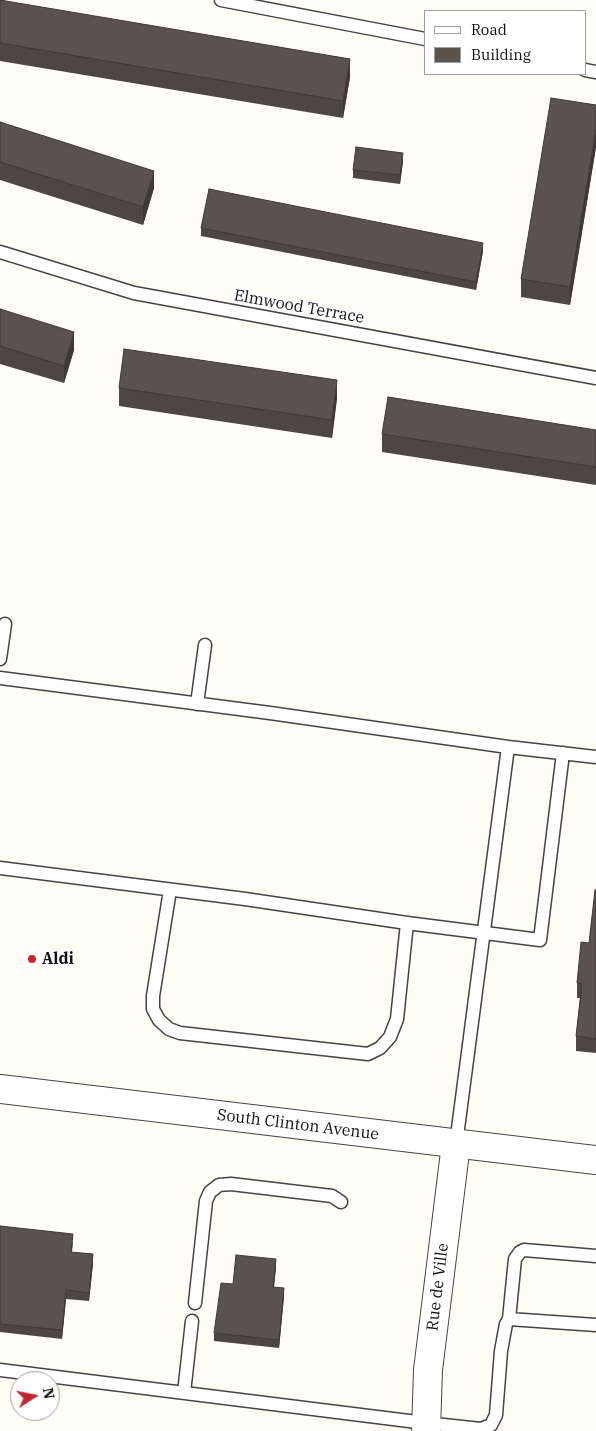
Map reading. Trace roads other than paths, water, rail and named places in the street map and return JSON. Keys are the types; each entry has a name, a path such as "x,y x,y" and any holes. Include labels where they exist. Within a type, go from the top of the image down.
{"street":[{"name":"South Clinton Avenue","path":"0,1089 596,1160"},
{"name":"Rue de Ville","path":"425,1427 428,1370 456,1144"}],"lane":[{"path":"221,0 424,39"},
{"name":"Elmwood Terrace","path":"0,252 134,293 596,378"},
{"path":"0,660 5,624"},
{"path":"197,704 205,645"},
{"path":"0,678 508,747 596,756"},
{"path":"456,1144 508,747"},
{"path":"0,868 245,899 540,940 562,753"},
{"path":"170,890 152,996 153,1008 158,1020 168,1029 180,1033 368,1054 380,1048 390,1037 397,1019 407,923"},
{"path":"195,1303 206,1201 210,1192 219,1185 231,1184 332,1196 341,1202"},
{"path":"0,1370 184,1393 425,1427 481,1429 492,1425 496,1415 501,1352 506,1324 510,1319 515,1259 524,1250 596,1256"},
{"path":"510,1319 596,1325"},
{"path":"184,1393 192,1321"}],"place":[{"name":"Aldi","path":"32,959"}]}
